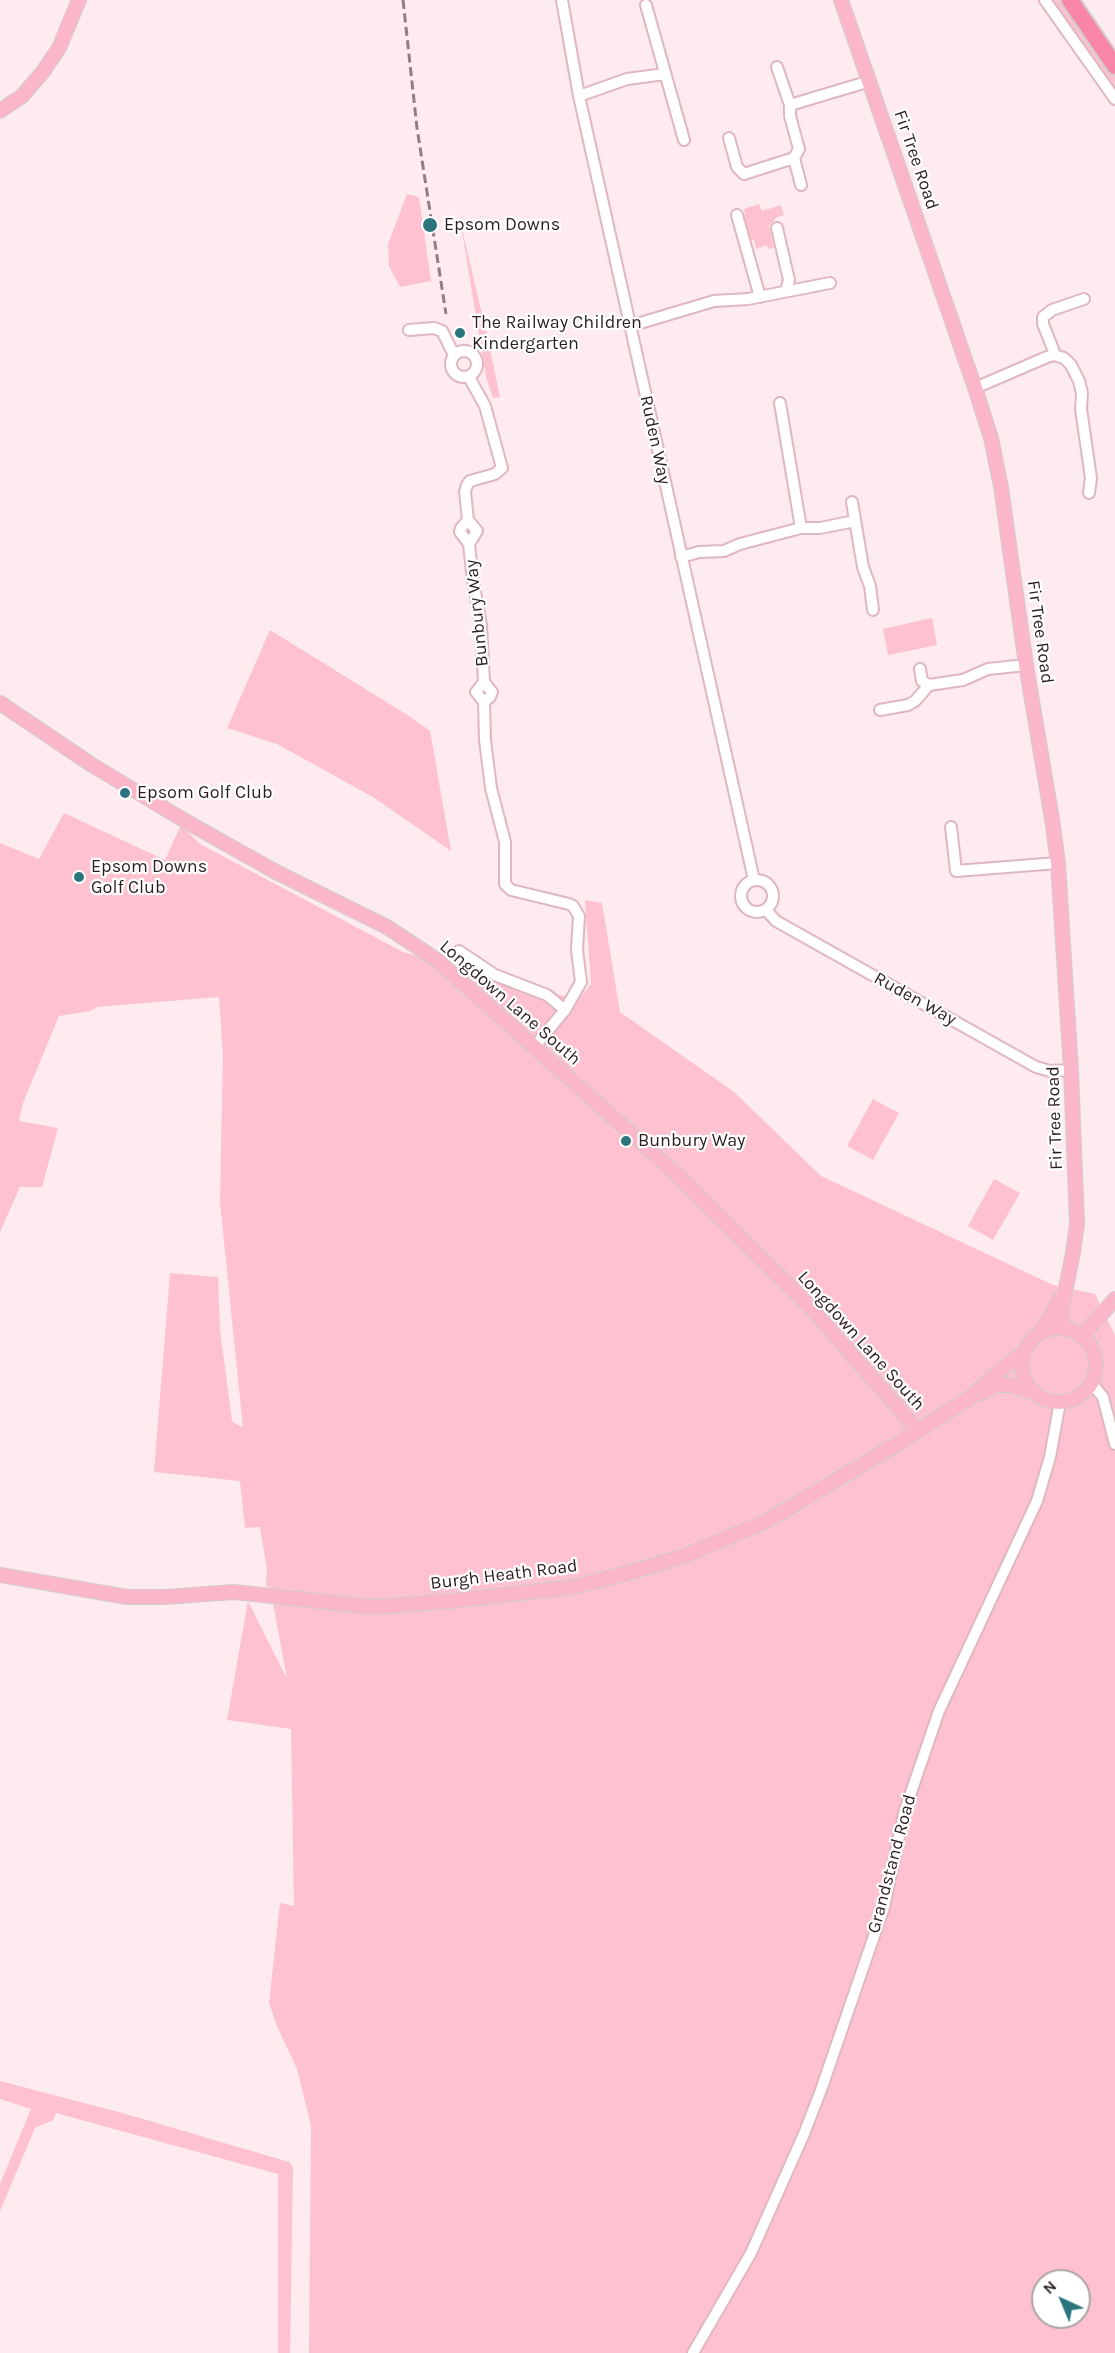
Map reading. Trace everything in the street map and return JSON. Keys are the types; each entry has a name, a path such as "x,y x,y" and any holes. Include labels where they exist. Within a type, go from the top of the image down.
{"highway":[{"path":"1070,0 1115,66"}],"main road":[{"path":"0,111 22,96 42,73 59,48 79,0"},
{"name":"Fir Tree Road","path":"842,0 975,388 998,468 1026,665 1058,863 1071,1070 1077,1224 1064,1292 1061,1318 1063,1329"},
{"name":"Longdown Lane South","path":"0,703 92,765 187,822 276,872 387,927 437,960 674,1171 814,1311 918,1431"},
{"name":"Fir Tree Road","path":"1040,1333 1064,1292"},
{"path":"1083,1335 1115,1299"},
{"path":"1063,1329 1072,1330 1083,1335 1091,1346 1097,1366 1092,1384 1081,1395 1067,1402 1060,1402 1045,1400 1032,1392 1022,1370 1024,1353 1031,1340 1040,1333 1063,1329"},
{"name":"Burgh Heath Road","path":"0,1575 127,1597 234,1592 375,1607 573,1587 684,1556 767,1521 918,1431 970,1397 1024,1353"},
{"name":"Burgh Heath Road","path":"970,1397 997,1385 1009,1385 1032,1392"}],"street":[{"name":"Ruden Way","path":"562,0 579,96 754,880 744,887 741,899 744,905 754,911 766,909 776,921 1036,1067 1050,1071 1071,1070"},
{"path":"1045,0 1115,99"},
{"path":"646,5 684,140"},
{"path":"729,138 737,167 744,174 794,158 799,149 790,116 790,105 777,67"},
{"path":"579,96 627,79 665,74"},
{"path":"790,105 870,81"},
{"path":"794,158 801,185"},
{"path":"737,216 760,297"},
{"path":"777,228 789,280 786,291"},
{"path":"630,326 714,301 760,297 830,283"},
{"path":"1054,355 1043,324 1043,317 1052,310 1084,299"},
{"name":"Bunbury Way","path":"409,330 434,328 442,332 454,355 451,363 454,373 462,377 469,377 485,406 502,468 495,474 470,481 467,484 465,492 468,520 460,532 469,544 481,625 484,682 476,692 484,702 485,740 491,788 505,842 505,884 512,890 569,904 579,916 577,950 581,982 565,1010 534,1047"},
{"path":"454,355 465,351 474,355 478,366 469,377"},
{"path":"975,388 1054,355 1064,358 1071,365 1079,381 1091,477 1089,493"},
{"path":"780,403 801,528"},
{"path":"852,502 873,610"},
{"path":"681,557 699,552 724,551 740,544 801,528 820,528 855,520"},
{"path":"920,669 922,681 929,685 963,680 988,669 1026,665"},
{"path":"880,711 908,705 915,701 929,685"},
{"path":"951,827 956,872 1058,863"},
{"path":"754,880 765,881 772,890 772,901 766,909"},
{"path":"459,951 495,975 547,995 565,1010"},
{"path":"1092,1384 1103,1397 1115,1444"},
{"name":"Grandstand Road","path":"693,2353 751,2253 817,2101 884,1906 904,1813 939,1711 1037,1501 1050,1457 1060,1402"}],"shaded area":[{"path":"1051,0 1063,0 1115,75 1115,91"},
{"path":"407,194 419,197 431,281 400,287 389,266 388,244"},
{"path":"759,204 762,211 781,205 784,215 777,217 769,226 774,248 768,249 767,245 756,249 754,240 746,241 742,215 745,214 744,209"},
{"path":"461,225 500,397 493,398 486,377"},
{"path":"932,618 937,645 888,655 883,629"},
{"path":"270,630 430,731 451,851 373,797 277,744 227,728"},
{"name":"Epsom Downs Golf Club","path":"64,813 165,860 181,825 200,844 403,952 578,1000 591,984 585,900 602,903 620,1012 734,1092 821,1176 1053,1285 1095,1294 1115,1335 1115,2353 309,2353 311,2126 297,2069 269,2003 280,1903 294,1906 291,1729 227,1720 248,1601 287,1679 270,1587 266,1586 267,1570 260,1527 245,1528 240,1481 154,1472 170,1273 218,1277 220,1330 232,1421 243,1428 220,1202 223,1054 219,997 97,1007 90,1011 59,1016 23,1103 19,1121 58,1128 42,1187 20,1187 0,1232 0,843 39,859"},
{"path":"873,1099 899,1113 873,1160 847,1146"},
{"path":"994,1179 1020,1193 993,1240 968,1226"},
{"path":"0,2081 126,2114 289,2162 293,2167 290,2353 278,2353 278,2174 56,2113 53,2120 35,2128 0,2211 0,2184 31,2109 0,2099"}],"railway":[{"path":"403,0 417,128 446,314"}],"place":[{"name":"Epsom Downs","path":"430,225"},
{"name":"The Railway Children Kindergarten","path":"460,333"},
{"name":"Epsom Golf Club","path":"125,793"},
{"name":"Epsom Downs Golf Club","path":"79,877"},
{"name":"Bunbury Way","path":"626,1141"}]}
